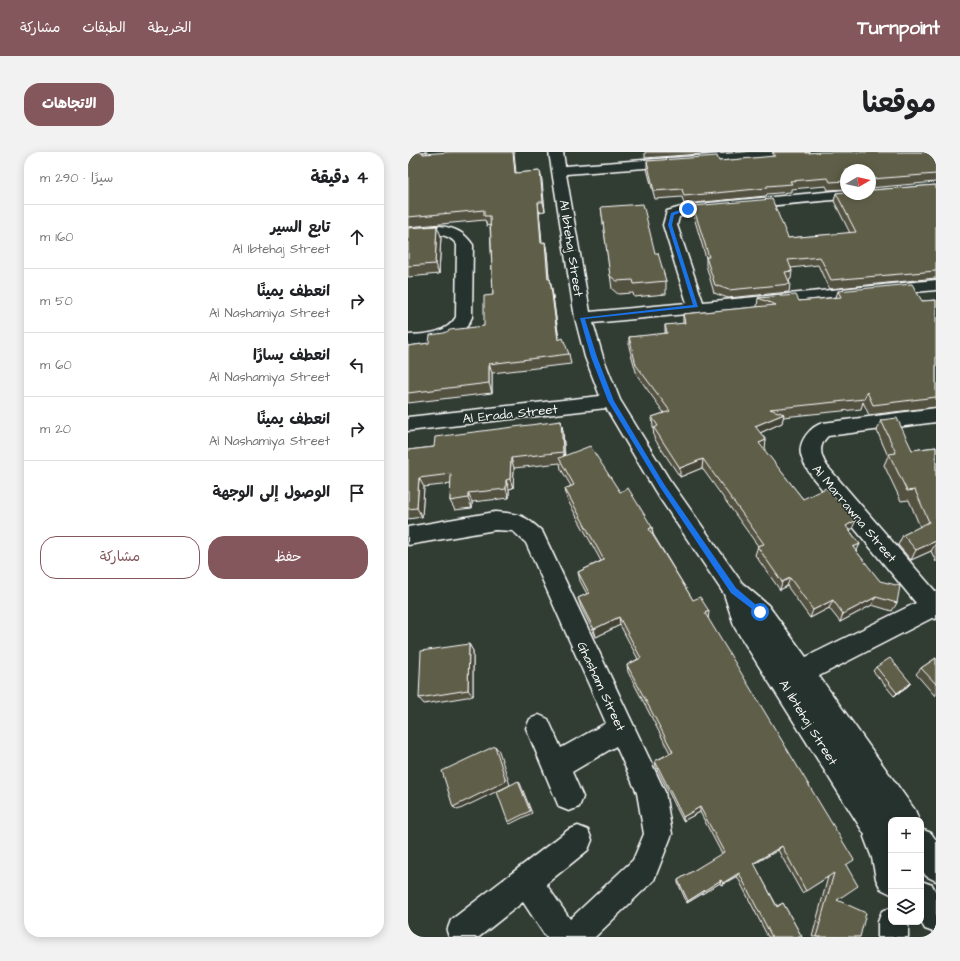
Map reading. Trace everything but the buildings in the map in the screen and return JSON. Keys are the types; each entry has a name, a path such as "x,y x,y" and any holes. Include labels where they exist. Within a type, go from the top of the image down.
{"street":[{"name":"Al Ibtehaj Street","path":"556,152 583,318 594,357 611,401 662,485 734,590 760,612 903,817"},
{"path":"560,170 747,154 802,152"},
{"path":"696,306 670,225 672,214 688,209 840,195"},
{"path":"408,233 445,231 454,233 462,238 465,245 464,317 461,325 453,332 443,336 408,341"},
{"path":"583,318 696,306 936,285"},
{"name":"Al Erada Street","path":"408,424 611,401"},
{"name":"Al Marrawna Street","path":"802,672 935,607 820,472 812,460 810,445 816,436 824,430 936,415"},
{"name":"Ghasham Street","path":"408,536 495,521 518,523 534,537 651,792 658,834 644,870 573,937"},
{"name":"Al Ibtehaj Street","path":"734,590 743,620 888,845"},
{"path":"539,728 569,797"},
{"path":"556,766 622,728"},
{"path":"870,818 888,863"},
{"path":"462,931 578,840"},
{"path":"924,840 936,849"},
{"path":"924,848 936,866"},
{"path":"526,880 564,937"},
{"path":"924,900 936,918"},
{"path":"893,925 893,937"}],"route":[{"path":"688,209 672,214 670,225 696,306 583,318 594,357 611,401 662,485 734,590 760,612"}]}
